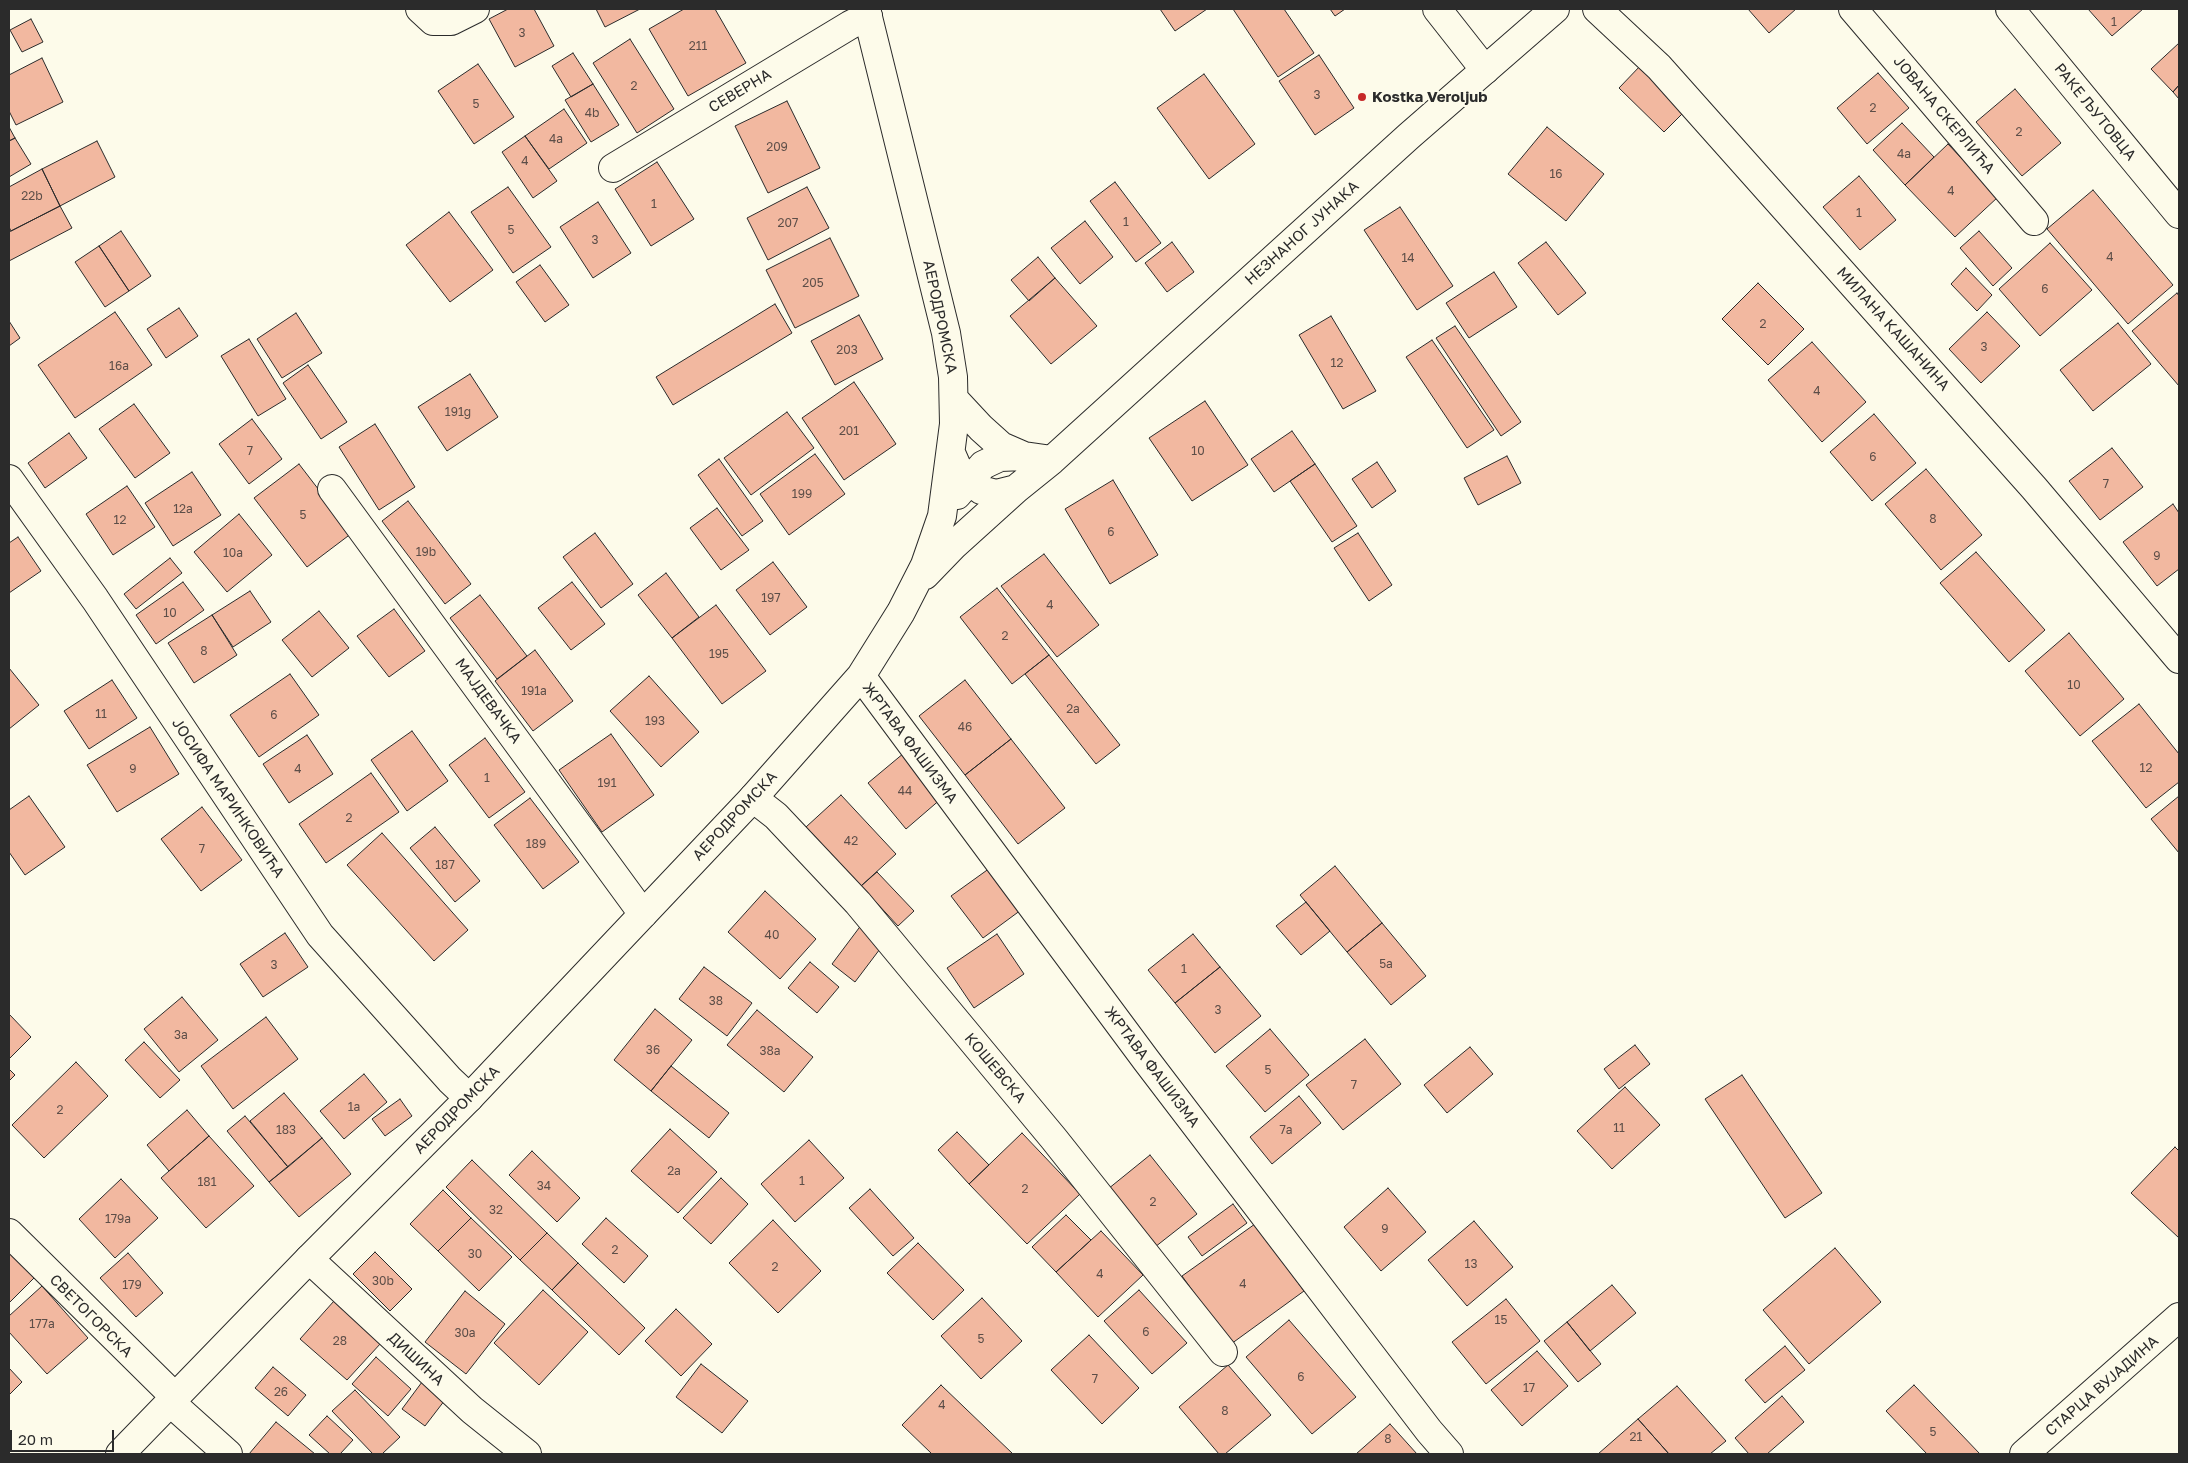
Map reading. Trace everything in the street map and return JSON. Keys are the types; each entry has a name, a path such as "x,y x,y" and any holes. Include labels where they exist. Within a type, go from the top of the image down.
{"street":[{"path":"420,9 433,21 451,21 475,9"},
{"path":"1437,9 1485,70"},
{"name":"НЕЗНАНОГ ЈУНАКА","path":"909,596 934,564 1016,489 1052,460 1409,136 1555,9"},
{"name":"МИЛАНА КАШАНИНА","path":"1596,9 1673,82 2034,488 2179,659"},
{"name":"ЈОВАНА СКЕРЛИЋА","path":"1853,9 2034,221"},
{"name":"РАКЕ ЉУТОВЦА","path":"2010,9 2179,214"},
{"name":"СЕВЕРНА","path":"613,168 850,25 867,12"},
{"name":"АЕРОДРОМСКА","path":"120,1454 178,1406 309,1259 469,1098 753,798 860,676 909,596 925,565 942,516 954,424 954,376 946,333 867,12"},
{"path":"954,399 1001,446 1024,456"},
{"path":"951,453 958,469 981,490 996,494 1016,489"},
{"path":"942,516 968,480 983,465 1000,457 1024,456 1052,460"},
{"name":"ЈОСИФА МАРИНКОВИЋА","path":"9,479 95,599 320,935 469,1098"},
{"name":"МАЈДЕВАЧКА","path":"332,489 643,914"},
{"name":"ЖРТАВА ФАШИЗМА","path":"860,676 1146,1060 1417,1416 1449,1454"},
{"name":"КОШЕВСКА","path":"753,798 776,816 858,902 1054,1139 1223,1352"},
{"name":"СВЕТОГОРСКА","path":"9,1233 178,1406 228,1454"},
{"name":"ДИШИНА","path":"309,1259 472,1410 527,1454"},
{"name":"СТАРЦА ВУЈАДИНА","path":"2024,1454 2179,1317"}],"building":[{"path":"508,9 534,9 554,46 515,67 489,19"},
{"path":"596,9 640,9 605,27"},
{"path":"684,9 715,9 746,63 688,96 649,29"},
{"path":"1160,9 1207,9 1175,31"},
{"path":"1233,9 1284,9 1314,53 1278,77"},
{"path":"1330,9 1345,9 1335,16"},
{"path":"1748,9 1796,9 1769,33"},
{"path":"2088,9 2143,9 2112,36"},
{"path":"31,19 43,42 22,52 10,30"},
{"path":"630,39 674,109 637,133 593,63"},
{"path":"2179,43 2179,85 2173,92 2151,69"},
{"path":"573,53 593,84 571,97 552,66"},
{"path":"1319,55 1354,108 1315,135 1279,81"},
{"path":"42,58 63,102 16,125 9,111 9,75"},
{"path":"478,64 514,117 474,144 438,91"},
{"path":"1642,64 1687,109 1664,132 1619,88"},
{"path":"1878,73 1909,108 1867,144 1837,108"},
{"path":"1204,74 1255,144 1209,179 1157,108"},
{"path":"593,84 619,125 591,142 565,100"},
{"path":"2179,85 2179,99 2173,92"},
{"path":"2015,89 2061,143 2022,176 1976,122"},
{"path":"787,101 820,168 768,193 735,126"},
{"path":"564,109 587,143 549,169 525,136"},
{"path":"1902,123 1934,157 1905,185 1873,150"},
{"path":"9,127 15,138 9,141"},
{"path":"1547,127 1604,174 1566,221 1508,174"},
{"path":"525,136 557,181 533,198 502,152"},
{"path":"15,138 31,164 9,177 9,141"},
{"path":"97,141 115,177 60,206 42,169"},
{"path":"1948,144 1998,197 1955,237 1905,185"},
{"path":"657,162 694,219 651,246 615,189"},
{"path":"42,169 60,206 11,231 9,227 9,187"},
{"path":"1859,176 1896,220 1860,250 1823,207"},
{"path":"1115,182 1161,243 1136,262 1090,201"},
{"path":"508,187 551,247 513,273 471,212"},
{"path":"807,187 829,228 768,260 747,218"},
{"path":"2093,190 2173,285 2128,324 2047,229"},
{"path":"598,202 631,253 593,278 560,227"},
{"path":"60,206 72,228 9,261 9,232"},
{"path":"1400,207 1453,286 1417,310 1364,230"},
{"path":"449,212 493,270 450,302 406,245"},
{"path":"1085,221 1113,257 1080,284 1051,248"},
{"path":"121,231 151,276 129,291 99,246"},
{"path":"1979,231 2012,268 1993,286 1960,248"},
{"path":"830,238 859,296 795,328 766,270"},
{"path":"1172,242 1194,272 1167,292 1145,263"},
{"path":"1546,242 1586,293 1558,315 1518,263"},
{"path":"2050,243 2092,290 2040,336 1999,289"},
{"path":"99,246 129,291 105,307 75,262"},
{"path":"1038,257 1055,278 1029,301 1011,280"},
{"path":"540,265 569,305 545,322 516,282"},
{"path":"1966,268 1992,295 1977,311 1951,284"},
{"path":"1494,272 1517,307 1469,338 1446,303"},
{"path":"1055,278 1097,326 1051,364 1010,316"},
{"path":"1758,283 1804,329 1768,365 1722,319"},
{"path":"2177,293 2179,296 2179,386 2132,331"},
{"path":"775,304 792,333 673,405 656,377"},
{"path":"179,308 198,336 166,358 147,329"},
{"path":"115,312 152,365 75,418 38,365"},
{"path":"1987,312 2020,346 1981,383 1949,349"},
{"path":"296,313 322,353 282,378 257,339"},
{"path":"859,315 883,359 835,385 811,341"},
{"path":"1331,316 1376,391 1343,409 1299,335"},
{"path":"9,321 20,338 9,346"},
{"path":"2118,323 2151,364 2093,411 2060,370"},
{"path":"1455,326 1521,422 1501,436 1436,338"},
{"path":"249,339 286,399 258,416 221,356"},
{"path":"1432,340 1494,430 1467,448 1406,357"},
{"path":"1812,342 1866,402 1822,442 1768,380"},
{"path":"308,365 347,422 321,439 283,383"},
{"path":"470,374 498,417 447,451 418,407"},
{"path":"854,382 896,444 844,480 802,418"},
{"path":"1205,401 1248,465 1192,501 1149,438"},
{"path":"134,404 170,453 135,478 99,429"},
{"path":"787,412 814,448 751,495 724,458"},
{"path":"1874,414 1916,463 1872,501 1830,452"},
{"path":"252,419 282,459 249,484 219,444"},
{"path":"375,424 415,487 379,510 339,447"},
{"path":"1292,431 1315,464 1274,492 1251,459"},
{"path":"69,433 87,458 45,488 28,463"},
{"path":"2112,448 2143,487 2100,520 2069,481"},
{"path":"815,454 845,494 789,535 760,494"},
{"path":"1507,456 1521,483 1478,505 1464,478"},
{"path":"719,459 763,521 742,536 698,475"},
{"path":"1377,462 1396,491 1372,508 1352,479"},
{"path":"299,464 352,533 307,567 254,498"},
{"path":"1315,464 1357,526 1332,542 1290,481"},
{"path":"1926,469 1982,535 1941,570 1885,504"},
{"path":"192,472 221,515 173,546 145,503"},
{"path":"1113,480 1158,555 1110,584 1065,509"},
{"path":"127,486 155,527 113,555 86,514"},
{"path":"408,501 471,584 445,604 382,521"},
{"path":"2173,504 2179,513 2179,569 2157,586 2123,542"},
{"path":"717,508 749,550 721,570 690,528"},
{"path":"239,514 272,555 227,592 194,552"},
{"path":"595,533 633,584 601,608 563,557"},
{"path":"1358,533 1392,585 1369,601 1334,548"},
{"path":"18,537 41,571 9,593 9,543"},
{"path":"1976,552 2045,630 2009,662 1940,583"},
{"path":"1044,554 1099,625 1057,657 1001,586"},
{"path":"170,558 182,573 136,609 124,594"},
{"path":"773,562 807,607 770,635 736,590"},
{"path":"666,573 699,617 672,638 638,595"},
{"path":"183,582 204,610 156,644 136,615"},
{"path":"572,582 605,624 571,650 538,608"},
{"path":"997,588 1049,655 1012,684 960,617"},
{"path":"250,591 271,622 233,647 212,615"},
{"path":"480,595 527,656 497,679 450,618"},
{"path":"716,605 766,671 722,704 672,638"},
{"path":"394,609 425,651 389,677 357,636"},
{"path":"319,611 349,648 312,677 282,640"},
{"path":"212,615 237,655 194,683 168,643"},
{"path":"2069,633 2124,699 2080,736 2025,671"},
{"path":"535,650 573,701 533,731 495,681"},
{"path":"1049,655 1120,745 1096,764 1025,674"},
{"path":"9,668 39,705 9,729"},
{"path":"290,674 319,715 259,757 230,715"},
{"path":"649,676 699,732 661,767 610,711"},
{"path":"112,680 137,718 89,749 64,711"},
{"path":"965,680 1011,739 965,775 919,716"},
{"path":"2139,704 2179,754 2179,782 2146,808 2092,741"},
{"path":"150,727 179,774 117,812 87,765"},
{"path":"412,731 448,781 407,811 371,760"},
{"path":"611,734 654,795 602,832 559,770"},
{"path":"307,735 333,774 289,803 263,764"},
{"path":"485,738 525,792 489,818 449,765"},
{"path":"1011,739 1065,808 1018,844 965,775"},
{"path":"904,753 942,798 906,829 868,783"},
{"path":"371,773 399,812 326,863 299,824"},
{"path":"841,795 896,854 861,886 806,827"},
{"path":"29,796 65,847 25,875 9,852 9,810"},
{"path":"2179,796 2179,853 2151,819"},
{"path":"530,798 579,862 543,889 494,825"},
{"path":"202,807 242,860 201,891 161,839"},
{"path":"435,827 480,881 455,902 410,848"},
{"path":"382,833 468,930 434,961 347,865"},
{"path":"1335,866 1382,923 1347,952 1300,895"},
{"path":"990,868 1021,910 983,938 951,896"},
{"path":"877,872 914,911 898,926 861,886"},
{"path":"765,891 816,939 780,979 728,932"},
{"path":"1306,902 1330,931 1301,955 1276,926"},
{"path":"1382,923 1426,976 1391,1005 1347,952"},
{"path":"862,924 886,941 855,982 832,964"},
{"path":"285,933 308,967 263,997 240,964"},
{"path":"997,934 1024,974 974,1008 947,968"},
{"path":"1193,934 1220,967 1175,1003 1148,970"},
{"path":"810,962 839,987 817,1013 788,988"},
{"path":"704,967 752,1003 727,1036 679,999"},
{"path":"1220,967 1261,1016 1215,1053 1175,1003"},
{"path":"182,997 218,1040 179,1072 144,1029"},
{"path":"655,1009 692,1040 651,1091 614,1060"},
{"path":"757,1010 813,1057 784,1092 727,1045"},
{"path":"9,1014 31,1037 9,1059"},
{"path":"266,1017 298,1059 233,1109 201,1066"},
{"path":"1270,1029 1309,1075 1265,1112 1226,1066"},
{"path":"1365,1039 1401,1084 1343,1130 1306,1085"},
{"path":"144,1042 180,1080 160,1098 125,1060"},
{"path":"1635,1045 1650,1064 1619,1089 1604,1069"},
{"path":"1470,1047 1493,1074 1447,1113 1424,1085"},
{"path":"76,1062 108,1096 44,1158 12,1125"},
{"path":"671,1066 729,1113 709,1138 651,1091"},
{"path":"9,1069 15,1075 9,1081"},
{"path":"364,1074 387,1102 344,1139 320,1111"},
{"path":"1742,1075 1822,1193 1785,1218 1705,1099"},
{"path":"1625,1087 1660,1125 1612,1169 1577,1131"},
{"path":"284,1093 322,1138 288,1167 250,1121"},
{"path":"1299,1096 1321,1123 1272,1164 1250,1137"},
{"path":"400,1099 412,1116 385,1136 372,1119"},
{"path":"187,1110 209,1136 169,1171 147,1145"},
{"path":"245,1116 288,1167 269,1182 227,1131"},
{"path":"670,1129 717,1172 678,1213 631,1171"},
{"path":"957,1132 989,1165 969,1184 938,1150"},
{"path":"1022,1133 1080,1194 1027,1244 969,1184"},
{"path":"209,1136 254,1186 206,1228 161,1178"},
{"path":"322,1138 351,1174 299,1217 269,1182"},
{"path":"809,1140 844,1178 795,1222 761,1184"},
{"path":"2175,1147 2179,1151 2179,1238 2131,1193"},
{"path":"532,1151 580,1198 557,1222 509,1175"},
{"path":"1150,1155 1197,1214 1155,1247 1108,1189"},
{"path":"472,1160 547,1233 520,1260 446,1187"},
{"path":"721,1178 748,1204 711,1244 683,1218"},
{"path":"121,1179 158,1218 115,1258 79,1219"},
{"path":"1388,1188 1426,1232 1381,1271 1344,1227"},
{"path":"870,1189 914,1238 893,1256 849,1208"},
{"path":"443,1190 471,1218 438,1251 410,1224"},
{"path":"1233,1204 1247,1223 1202,1256 1188,1237"},
{"path":"1066,1215 1091,1240 1056,1272 1032,1247"},
{"path":"471,1218 512,1257 479,1291 438,1251"},
{"path":"606,1218 648,1256 624,1283 582,1244"},
{"path":"773,1220 821,1271 778,1313 729,1263"},
{"path":"1474,1221 1513,1267 1467,1306 1428,1260"},
{"path":"1255,1224 1304,1291 1231,1344 1182,1276"},
{"path":"1101,1231 1143,1275 1098,1317 1056,1272"},
{"path":"547,1233 578,1263 552,1290 520,1260"},
{"path":"9,1242 39,1273 9,1303"},
{"path":"918,1243 964,1290 933,1320 887,1273"},
{"path":"1835,1248 1881,1302 1809,1364 1763,1310"},
{"path":"375,1252 412,1289 390,1311 353,1274"},
{"path":"128,1253 163,1293 136,1317 100,1278"},
{"path":"578,1263 645,1328 619,1355 552,1290"},
{"path":"1612,1285 1636,1313 1590,1351 1567,1322"},
{"path":"42,1286 88,1338 47,1374 9,1332 9,1316"},
{"path":"543,1290 588,1332 539,1385 494,1343"},
{"path":"1139,1290 1187,1343 1152,1374 1104,1321"},
{"path":"465,1291 505,1324 466,1374 425,1342"},
{"path":"982,1298 1022,1341 981,1379 941,1336"},
{"path":"1506,1299 1540,1341 1486,1384 1452,1342"},
{"path":"334,1301 381,1343 347,1380 300,1339"},
{"path":"676,1309 712,1344 681,1376 645,1341"},
{"path":"1289,1320 1356,1397 1312,1434 1246,1357"},
{"path":"1567,1322 1601,1364 1578,1382 1544,1341"},
{"path":"1089,1335 1139,1388 1102,1424 1051,1370"},
{"path":"1785,1346 1805,1370 1765,1403 1745,1380"},
{"path":"1537,1351 1568,1386 1522,1426 1491,1390"},
{"path":"376,1357 411,1389 388,1416 352,1384"},
{"path":"701,1364 748,1401 722,1433 676,1397"},
{"path":"1228,1365 1271,1415 1225,1454 1219,1454 1179,1407"},
{"path":"273,1367 306,1395 288,1416 255,1388"},
{"path":"9,1368 22,1382 9,1395"},
{"path":"425,1378 448,1396 425,1426 402,1409"},
{"path":"941,1385 1013,1454 932,1454 902,1425"},
{"path":"1914,1385 1980,1454 1927,1454 1886,1411"},
{"path":"1677,1386 1726,1441 1710,1454 1669,1454 1638,1419"},
{"path":"355,1390 400,1437 382,1454 373,1454 332,1411"},
{"path":"1782,1396 1804,1422 1767,1454 1749,1454 1735,1438"},
{"path":"327,1416 353,1440 340,1454 330,1454 309,1435"},
{"path":"1638,1419 1669,1454 1598,1454"},
{"path":"276,1422 315,1454 249,1454"},
{"path":"1390,1424 1417,1454 1356,1454"}],"place":[{"name":"Kostka Veroljub","path":"1362,97"}]}
